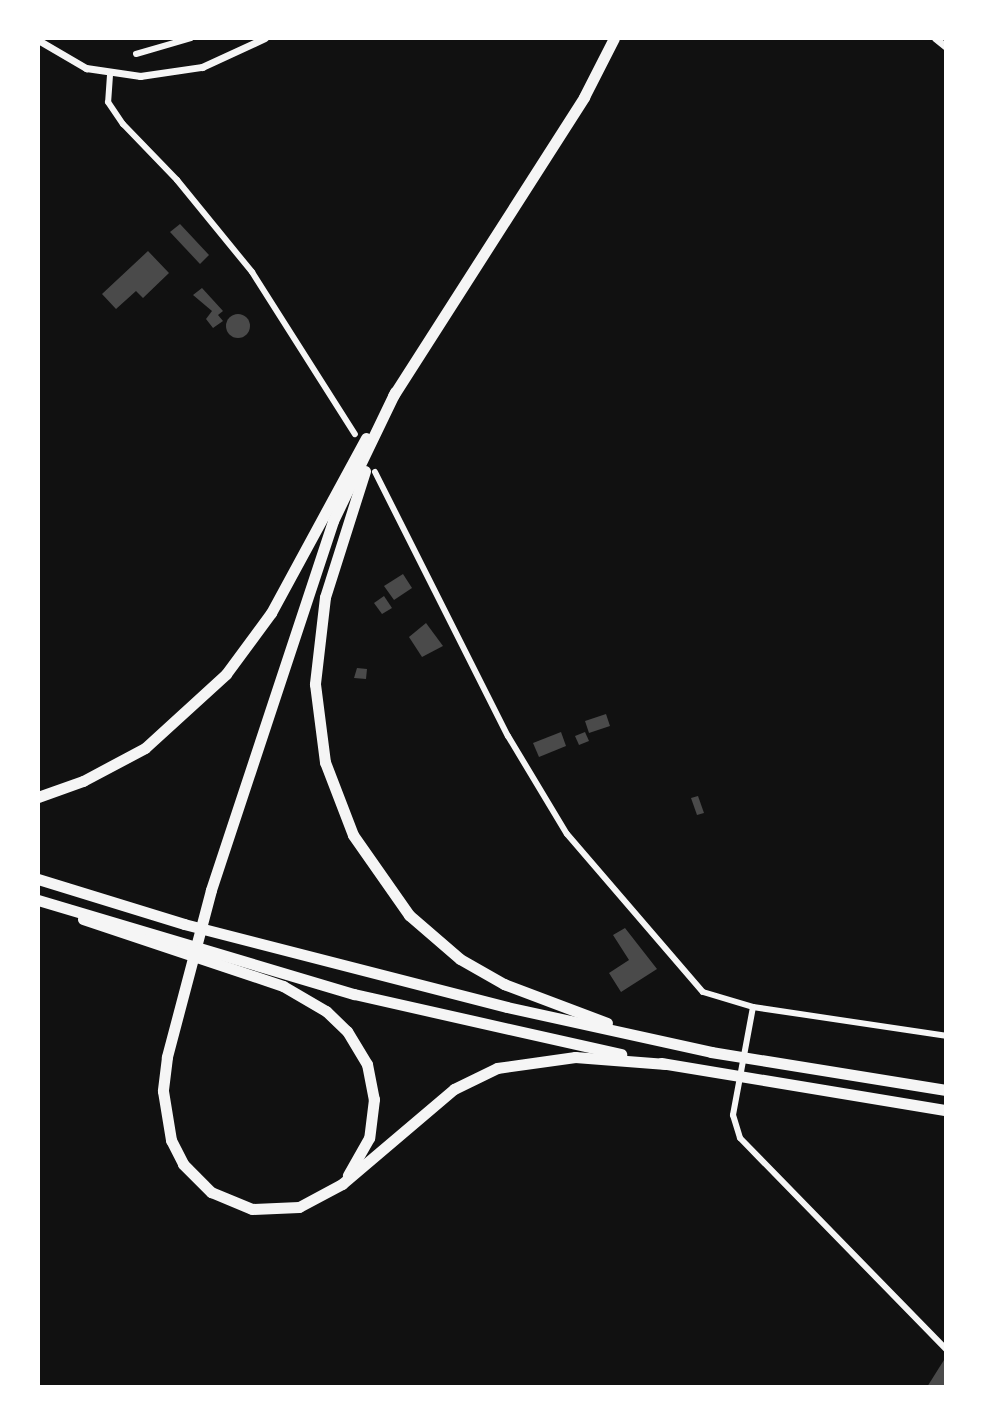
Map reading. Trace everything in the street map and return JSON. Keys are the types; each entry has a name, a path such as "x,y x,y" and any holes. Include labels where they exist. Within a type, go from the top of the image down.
{"highway":[{"path":"38,797 83,781 145,748 226,674 271,613 340,480 563,131 613,39"},
{"path":"395,392 333,521 211,890 182,995 163,1091 171,1140 183,1164 211,1192 252,1209 299,1207 342,1184 454,1089 497,1068 575,1057 666,1064"},
{"path":"395,392 334,558 317,646 318,721 338,800 353,835 390,892 431,937 460,959 553,1005 661,1041"},
{"path":"38,879 355,970 711,1052 946,1090"},
{"path":"38,900 121,935 283,986 326,1011 358,1046 374,1099 369,1138 342,1184"},
{"path":"38,900 354,994 666,1064 946,1110"}],"street":[{"path":"136,54 191,38"},
{"path":"38,40 86,68 110,75 171,74 202,67 265,38"},
{"path":"935,38 946,47"},
{"path":"110,75 108,102 123,124 177,180 252,272 355,434"},
{"path":"375,472 508,736 567,834 703,992 753,1007 946,1036"},
{"path":"753,1007 733,1115 740,1138 946,1349"}],"building":[{"path":"180,224 209,255 200,264 170,232"},
{"path":"148,251 169,273 143,298 136,291 116,309 102,294"},
{"path":"202,288 223,311 218,315 223,321 213,328 206,319 212,311 193,295"},
{"path":"238,314 247,317 250,326 247,335 238,338 229,335 226,326 229,317"},
{"path":"403,574 412,588 394,600 384,586"},
{"path":"384,596 392,608 382,614 374,603"},
{"path":"426,623 443,646 422,657 409,637"},
{"path":"357,668 367,669 366,679 354,678"},
{"path":"606,714 610,726 589,733 585,721"},
{"path":"561,732 566,746 539,757 533,743"},
{"path":"585,732 589,741 579,745 575,736"},
{"path":"698,796 704,813 697,815 691,798"},
{"path":"625,928 657,969 621,992 609,973 629,960 613,935"},
{"path":"944,1360 946,1387 927,1387"}]}
